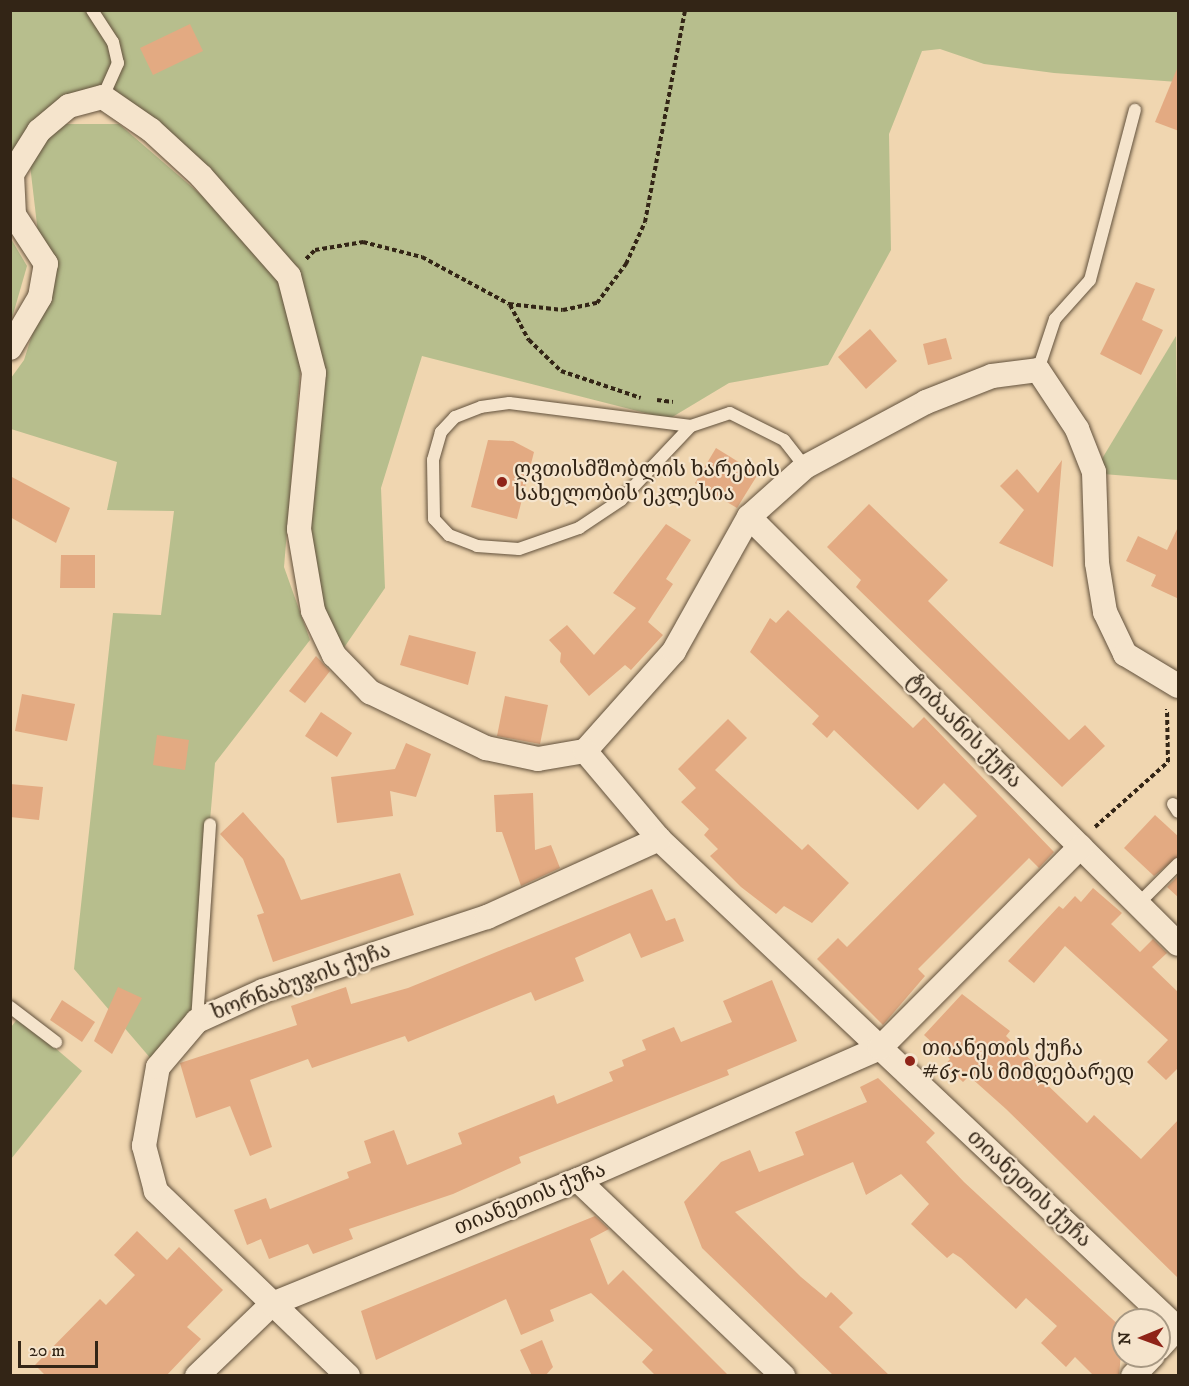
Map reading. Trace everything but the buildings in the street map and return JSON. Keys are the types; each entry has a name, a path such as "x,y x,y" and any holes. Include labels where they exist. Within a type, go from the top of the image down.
{"street":[{"path":"10,348 40,297 45,264 15,215 12,174 39,131 69,106 103,97 151,130 201,176 289,276 314,373 299,529 313,611 334,655 370,692 486,748 538,759 585,751 674,651 749,517 806,466 926,402 992,376 1038,370 1077,429 1094,472 1097,563 1105,612 1125,654 1174,685"},
{"name":"ტიბაანის ქუჩა","path":"749,517 1179,944"},
{"name":"თიანეთის ქუჩა","path":"585,751 659,839 1178,1328"},
{"name":"ხორნაბუჯის ქუჩა","path":"348,1376 156,1191 144,1146 158,1067 196,1020 263,991 487,916 659,839"},
{"name":"თიანეთის ქუჩა","path":"197,1376 272,1304 578,1180 880,1048 1078,845"},
{"path":"578,1180 783,1376"}],"lane":[{"path":"92,10 113,42 118,63 103,97"},
{"path":"1038,370 1055,319 1090,280 1135,110"},
{"path":"691,426 509,403 481,407 456,417 441,432 433,460 434,519 449,535 477,546 519,549 579,528 621,500 691,426 710,417 730,413 752,420 784,440 806,466"},
{"path":"196,1020 210,824"},
{"path":"1138,904 1179,864"},
{"path":"10,1007 56,1042"}],"path":[{"path":"289,276 315,250 363,242 422,257 510,304 563,310 597,303 627,264 645,222 685,10"},
{"path":"510,304 529,340 561,371 710,417"},
{"path":"1078,845 1168,762 1174,685"}],"green space":[{"path":"11,11 1178,11 1178,82 1054,73 984,64 940,49 922,51 889,134 891,250 828,365 729,383 669,419 422,356 381,488 385,588 343,649 318,605 304,529 311,436 293,269 103,97 11,161"},
{"path":"56,124 119,124 214,206 285,281 301,362 284,567 310,640 215,763 193,1016 158,1067 74,969 113,613 161,615 174,511 107,510 117,462 11,429 11,378 24,360 53,269 39,242 30,165"},
{"path":"10,237 27,266 10,325"},
{"path":"1176,336 1178,480 1103,474 1100,462"},
{"path":"19,1017 82,1071 11,1159 11,1027"}],"place":[{"name":"ღვთისმშობლის ხარების სახელობის ეკლესია","path":"502,482"},
{"name":"თიანეთის ქუჩა #65-ის მიმდებარედ","path":"910,1061"}]}
